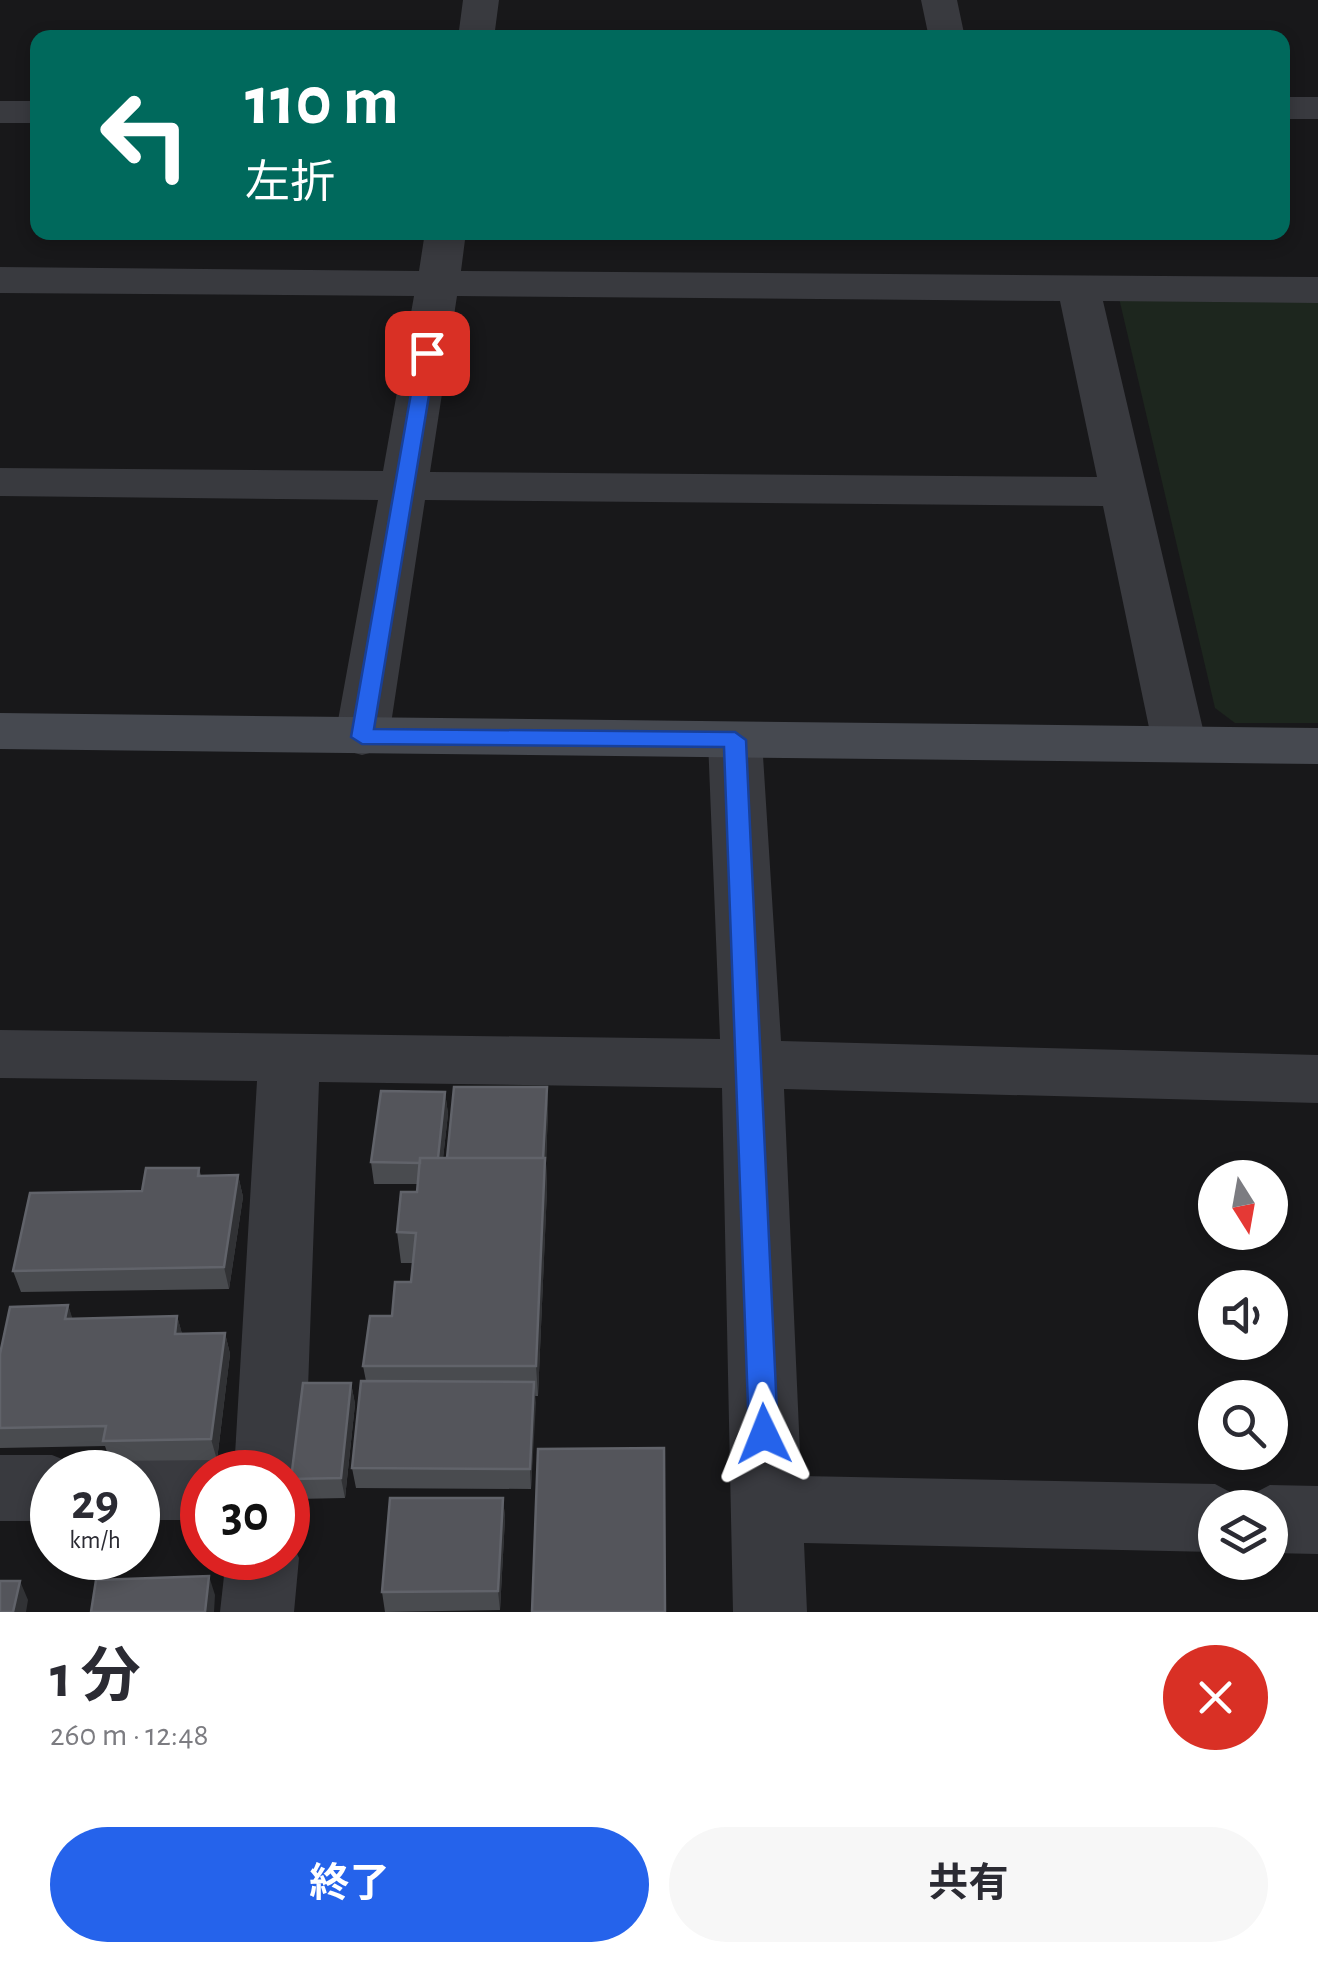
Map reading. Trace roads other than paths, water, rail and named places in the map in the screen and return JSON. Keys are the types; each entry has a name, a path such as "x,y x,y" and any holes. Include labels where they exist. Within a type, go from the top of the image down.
{"street":[{"path":"477,30 482,0"},
{"path":"939,0 945,30"},
{"path":"1290,108 1318,108"},
{"path":"0,112 30,112"},
{"path":"362,737 445,240"},
{"path":"0,280 1318,290"},
{"path":"1079,289 1179,742"},
{"path":"0,482 1123,492"},
{"path":"0,730 1318,746"},
{"path":"735,740 752,1064 770,1612"},
{"path":"0,1054 752,1064 1318,1078"},
{"path":"271,1450 289,1056"},
{"path":"0,1488 30,1488"},
{"path":"766,1509 1198,1518"},
{"path":"1288,1519 1318,1520"},
{"path":"257,1612 260,1580"}]}
